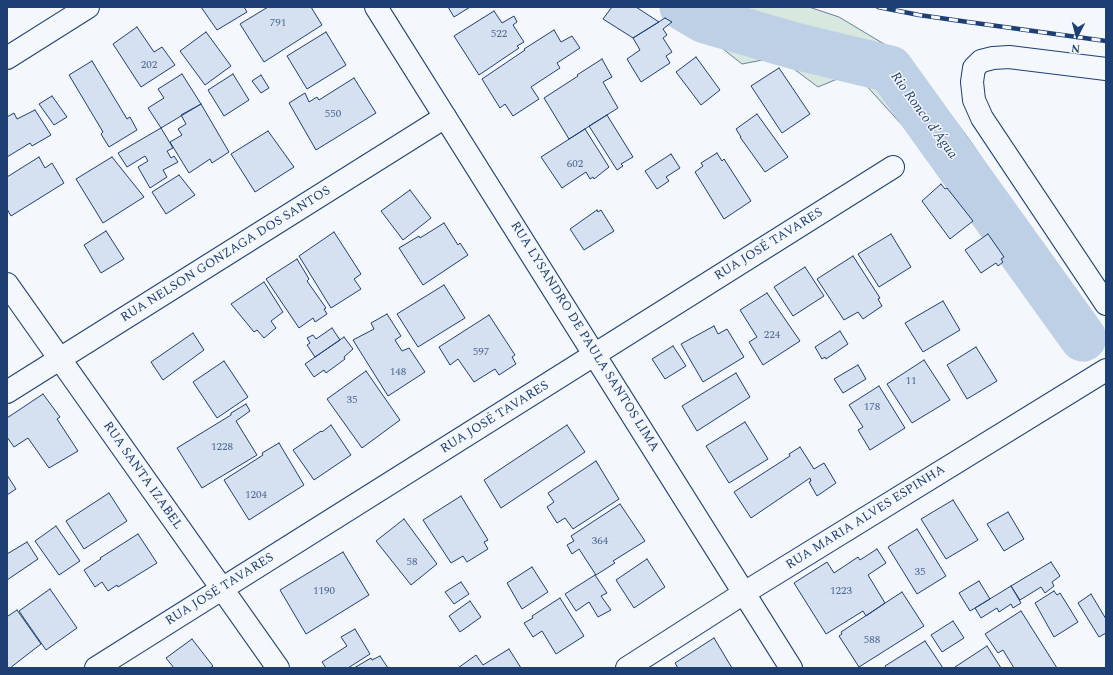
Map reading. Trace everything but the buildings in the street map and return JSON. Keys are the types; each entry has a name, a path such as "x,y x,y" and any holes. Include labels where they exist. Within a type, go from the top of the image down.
{"street":[{"path":"7,58 88,7"},
{"name":"RUA LYSANDRO DE PAULA SANTOS LIMA","path":"376,7 792,668"},
{"path":"1106,70 1009,57 993,58 981,61 974,68 972,82 974,100 982,118 1106,304"},
{"name":"RUA NELSON GONZAGA DOS SANTOS","path":"7,392 445,117"},
{"name":"RUA JOSÉ TAVARES","path":"96,668 893,167"},
{"name":"RUA SANTA IZABEL","path":"7,284 278,668"},
{"name":"RUA MARIA ALVES ESPINHA","path":"627,668 744,593 1106,370"}],"shaded area":[{"path":"670,7 809,7 839,17 909,59 969,139 1070,288 1085,317 1058,320 971,201 854,72 818,87 778,57 742,64"}],"waterway":[{"name":"Rio Ronco d'Água","path":"683,7 705,20 795,46 890,69 1083,338"}],"railway":[{"path":"878,7 919,15 1106,41"}]}
